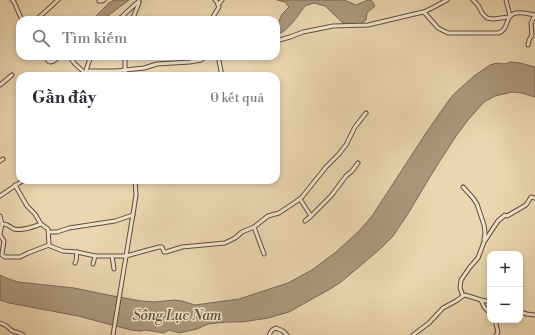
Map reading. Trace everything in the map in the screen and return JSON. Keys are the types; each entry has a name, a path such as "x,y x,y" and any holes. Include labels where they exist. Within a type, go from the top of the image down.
{"street":[{"path":"12,0 20,16"},
{"path":"40,16 58,0"},
{"path":"99,1 104,0"},
{"path":"215,0 218,5"},
{"path":"213,16 222,0"},
{"path":"280,40 303,32 333,26 368,25 424,12 447,0"},
{"path":"472,0 478,5 482,13 487,18 497,19 509,17"},
{"path":"506,0 509,17"},
{"path":"123,16 140,1"},
{"path":"134,16 140,1"},
{"path":"424,12 440,30 452,34 487,34 501,32 505,29 509,17 513,13 517,12 535,15 531,23 532,35 528,45"},
{"path":"72,60 84,72"},
{"path":"85,72 90,60"},
{"path":"125,60 125,70"},
{"path":"100,72 149,68 155,64 201,60"},
{"path":"219,60 221,72"},
{"path":"0,85 12,75"},
{"path":"0,196 15,185 27,206 35,214 41,224 47,228 49,244 63,252 77,252 95,256 126,256 159,247 162,247 164,252 166,252 182,247 225,243 235,238 242,232 254,227 268,216 279,213 300,199 346,145 355,127 366,113"},
{"path":"305,221 331,196 358,163"},
{"path":"113,335 136,195 135,184"},
{"path":"463,187 475,201 481,216 484,228 484,242"},
{"path":"463,296 460,288 461,280 478,258 484,242 499,219 524,206 531,197 535,198"},
{"path":"300,199 311,216"},
{"path":"48,232 58,232 69,228 115,221 133,215"},
{"path":"0,216 2,224 0,235 4,241 2,255 4,257 20,257 49,244"},
{"path":"2,224 6,223 14,228 27,229 41,224"},
{"path":"254,227 264,254"},
{"path":"75,263 77,252"},
{"path":"93,264 95,256"},
{"path":"112,256 114,269"},
{"path":"413,335 429,322 442,308 463,296 469,296 487,301"},
{"path":"481,300 487,310"},
{"path":"523,313 535,315"},
{"path":"0,323 23,335"},
{"path":"496,323 498,332 496,335"},
{"path":"269,335 272,330 276,328 283,331 286,335"}],"water":[{"path":"114,0 129,0 108,16 96,16"},
{"path":"277,0 344,0 356,5 371,0 375,6 367,13 366,20 360,24 343,23 325,6 314,3 305,6 289,27 280,33 280,19 282,14 289,7 285,2"},
{"name":"Sông Lục Nam","path":"511,62 535,67 535,97 512,92 495,96 484,102 456,136 393,236 341,282 289,312 268,318 242,322 208,324 197,329 179,333 169,330 164,333 146,330 131,330 78,316 0,300 0,275 18,282 74,288 141,301 155,302 174,300 195,305 239,299 288,283 312,270 336,252 360,230 372,216 426,133 455,93 474,76 490,65"}]}
